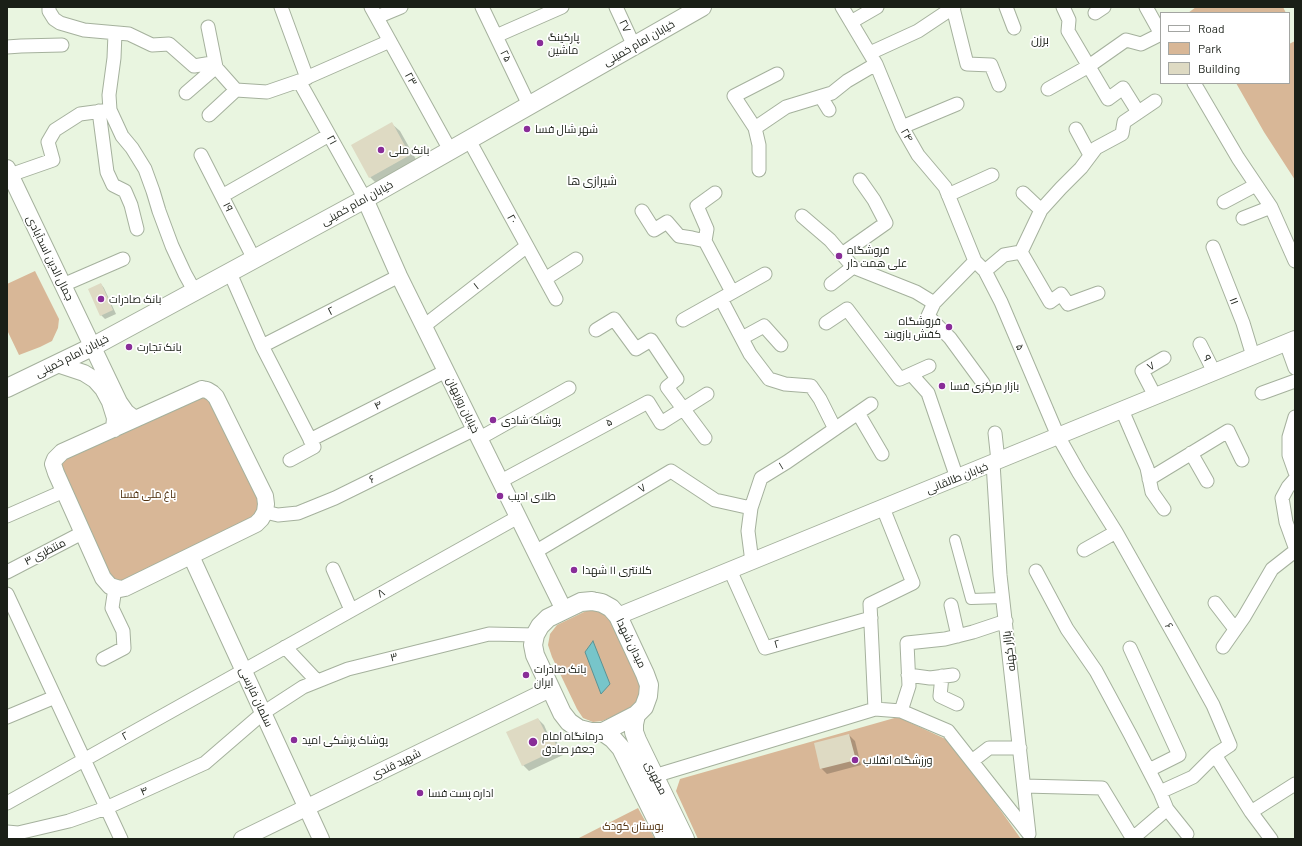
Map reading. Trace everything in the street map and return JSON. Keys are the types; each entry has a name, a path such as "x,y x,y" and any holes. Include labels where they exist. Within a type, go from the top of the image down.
{"main road":[{"name":"خیابان امام خمینی","path":"7,388 92,347 254,260 365,199 702,7"},
{"name":"میدان شهدا","path":"535,635 540,626 548,618 581,602 592,601 602,603 611,608 618,616 645,674 648,685 648,696 644,707 636,715 603,732"},
{"path":"535,635 533,645 535,655 562,713 569,722 579,729 591,732 603,732"},
{"name":"مطهری","path":"636,715 634,732 685,839"},
{"name":"مطهری","path":"603,732 613,739 621,748 666,839"}],"street":[{"path":"49,7 49,11 54,19 60,23 84,30 129,34 152,45 169,44 194,66 212,63 236,90 267,92 303,79 390,41"},
{"name":"۲۱","path":"281,7 303,79 329,135 365,199"},
{"path":"374,12 401,7"},
{"name":"۲۵","path":"482,7 530,105"},
{"path":"496,36 562,7"},
{"name":"۲۷","path":"616,7 634,46"},
{"name":"۲۴","path":"842,7 873,59 902,127 918,155 945,187 975,261"},
{"path":"851,22 877,7"},
{"path":"1006,7 1014,28"},
{"path":"1063,7 1069,20 1068,31 1108,99 1123,88 1138,112"},
{"path":"1146,7 1160,32"},
{"path":"755,128 786,107 821,97 832,92 873,59 954,8 967,64 991,65 999,85"},
{"name":"۲۳","path":"374,12 450,150"},
{"path":"208,27 216,67"},
{"path":"115,33 114,58 109,95 104,111 106,172 113,185 125,190 131,205 137,230"},
{"path":"1048,89 1089,66 1126,40 1141,44 1160,34"},
{"path":"7,47 62,45"},
{"path":"186,93 216,67"},
{"path":"759,170 759,145 755,128 734,96 777,74"},
{"path":"1195,84 1238,158 1271,207 1295,261"},
{"path":"209,115 236,90"},
{"path":"821,97 829,110"},
{"path":"1021,252 1042,210 1081,168 1096,148 1122,134 1124,122 1155,101"},
{"path":"902,127 957,104"},
{"path":"8,171 53,160 48,142 55,130 80,114 104,111"},
{"path":"104,111 132,148 145,169 172,246 194,292"},
{"path":"1076,129 1090,155"},
{"path":"222,196 329,135"},
{"name":"۲۰","path":"469,140 556,299"},
{"name":"۱۹","path":"202,155 254,260"},
{"name":"جمال الدین اسدآبادی","path":"8,171 119,402 126,412 135,419"},
{"path":"948,195 992,175"},
{"path":"842,254 886,223 874,200 860,180"},
{"path":"1224,202 1256,185"},
{"path":"1023,192 1042,210"},
{"path":"715,193 697,206 707,228 705,241 742,338 750,354 769,379 785,384 811,386 820,399 835,429"},
{"name":"خیابان روزبهان","path":"365,199 424,326 564,610"},
{"path":"1243,218 1271,207"},
{"path":"642,211 654,230 668,222 679,236 705,241"},
{"path":"802,216 830,240 853,267 916,292 934,302"},
{"name":"۱","path":"424,326 527,246"},
{"name":"۱۱","path":"1213,247 1243,323 1253,356"},
{"path":"985,271 1004,255 1021,252"},
{"path":"1021,252 1050,302 1061,294 1068,304 1098,292"},
{"path":"63,285 123,259"},
{"path":"545,279 576,259"},
{"path":"975,261 934,302 928,316 950,338 983,383"},
{"name":"۵","path":"975,261 985,271 1001,302 1058,436"},
{"path":"831,284 853,267"},
{"path":"230,272 262,346 314,447 290,460"},
{"path":"683,320 765,274"},
{"name":"۲","path":"262,346 400,276"},
{"path":"826,323 847,309 900,379 929,366"},
{"path":"596,330 614,319 636,349 651,340 677,380 667,387 705,438"},
{"path":"742,338 764,326 781,345"},
{"path":"1290,341 1295,368"},
{"name":"خیابان طالقانی","path":"618,616 1290,341"},
{"name":"۹","path":"1200,344 1214,372"},
{"name":"۷","path":"1155,396 1142,371 1164,358"},
{"path":"57,364 84,373 95,380 103,389 110,402 115,418 114,429"},
{"name":"۴","path":"310,440 446,371"},
{"path":"912,374 928,393 957,478"},
{"path":"1262,394 1295,381"},
{"path":"477,434 569,388"},
{"path":"202,389 212,392 216,396 265,496 266,504 265,512 256,524 126,588 115,588 106,583 103,578 82,533 54,469 55,459 62,452 135,419 202,389"},
{"name":"۵","path":"500,481 648,402 661,424 707,394"},
{"name":"۱","path":"752,562 748,531 751,508 761,478 787,462 871,404"},
{"path":"1122,410 1147,468 1152,492 1164,509"},
{"path":"858,413 882,454"},
{"path":"1295,417 1289,437 1288,455 1295,472"},
{"path":"1149,479 1228,431 1242,460"},
{"name":"بازار کهنه","path":"995,433 1000,575 1029,837"},
{"name":"۶","path":"265,512 278,515 298,513 335,498 477,434"},
{"name":"۶","path":"1058,436 1116,532 1213,705 1230,745 1215,755 1193,777 1160,792"},
{"path":"1191,454 1207,481"},
{"name":"۷","path":"535,552 671,470 715,500 751,508"},
{"path":"1295,479 1288,487 1282,498 1286,522 1295,547"},
{"path":"7,516 64,491"},
{"path":"875,710 870,604 913,583 883,508"},
{"name":"۸","path":"243,670 518,517"},
{"path":"1084,550 1116,532"},
{"name":"منتظری ۳","path":"7,572 82,533"},
{"path":"955,540 971,600 1003,598"},
{"path":"1223,647 1244,617 1272,569 1295,551"},
{"name":"سلمان فارسی","path":"191,556 322,839"},
{"path":"333,569 351,610"},
{"name":"۲","path":"730,570 765,648 871,618"},
{"path":"1036,571 1067,629 1096,671 1149,770 1167,809 1187,834"},
{"path":"103,659 124,648 123,631 112,608 115,588"},
{"path":"7,594 121,839"},
{"path":"1215,603 1235,629"},
{"path":"951,604 958,636"},
{"path":"901,711 909,686 907,643 945,639 973,632 1006,621"},
{"name":"۳","path":"263,713 303,687 348,669 488,634 535,635"},
{"path":"285,647 317,681"},
{"path":"1130,648 1178,755 1149,770"},
{"name":"۲","path":"7,803 243,670"},
{"path":"908,675 930,678 947,675 940,696 957,704"},
{"name":"شهید قندی","path":"242,839 550,689"},
{"path":"7,717 55,697"},
{"path":"654,776 875,710 901,711 948,731 1029,837"},
{"name":"۴","path":"7,832 18,833 69,821 106,808 204,763 263,713"},
{"path":"972,761 989,748 1020,748"},
{"path":"1215,755 1251,812 1271,839"},
{"path":"1251,812 1295,784"},
{"path":"1024,786 1102,788 1133,839 1167,809"}],"green space":[{"path":"1196,7 1283,7 1286,12 1189,12"},
{"path":"1295,41 1295,180 1264,132 1237,84 1290,84 1290,44"},
{"path":"35,271 59,319 58,328 52,341 19,355 7,330 7,284"},
{"name":"باغ ملی فسا","path":"206,395 260,497 256,519 122,584 113,582 58,470 63,456"},
{"path":"586,611 598,611 608,614 642,688 641,701 633,709 602,721 593,722 583,718 577,709 552,657 548,645 550,634 557,625"},
{"name":"ورزشگاه انقلاب","path":"898,717 952,742 1021,839 698,839 676,791 680,779"},
{"name":"بوستان کودک","path":"638,808 655,839 577,839"}],"water":[{"path":"593,641 610,684 601,694 585,652"}],"building":[{"name":"بانک ملی","path":"392,122 410,155 369,178 351,145"},
{"name":"بانک صادرات","path":"101,283 113,310 100,316 88,289"},
{"name":"درمانگاه امام جعفر صادق","path":"538,718 546,734 550,732 558,749 522,766 506,732"},
{"path":"849,734 856,760 820,769 814,743"}],"place":[{"name":"پارکینگ ماشین","path":"540,43"},
{"name":"شهر شال فسا","path":"527,129"},
{"name":"بانک ملی","path":"381,150"},
{"name":"فروشگاه علی همت دار","path":"839,256"},
{"name":"بانک صادرات","path":"101,299"},
{"name":"فروشگاه کفش بازوبند","path":"949,327"},
{"name":"بانک تجارت","path":"129,347"},
{"name":"بازار مرکزی فسا","path":"942,386"},
{"name":"پوشاک شادی","path":"493,420"},
{"name":"طلای ادیب","path":"500,496"},
{"name":"کلانتری ۱۱ شهدا","path":"574,570"},
{"name":"بانک صادرات ایران","path":"526,675"},
{"name":"پوشاک پزشکی امید","path":"294,740"},
{"name":"درمانگاه امام جعفر صادق","path":"533,742"},
{"name":"ورزشگاه انقلاب","path":"855,760"},
{"name":"اداره پست فسا","path":"420,793"}],"district":[{"name":"برزن","path":"1040,40"},
{"name":"شیرازی ها","path":"592,181"}]}
